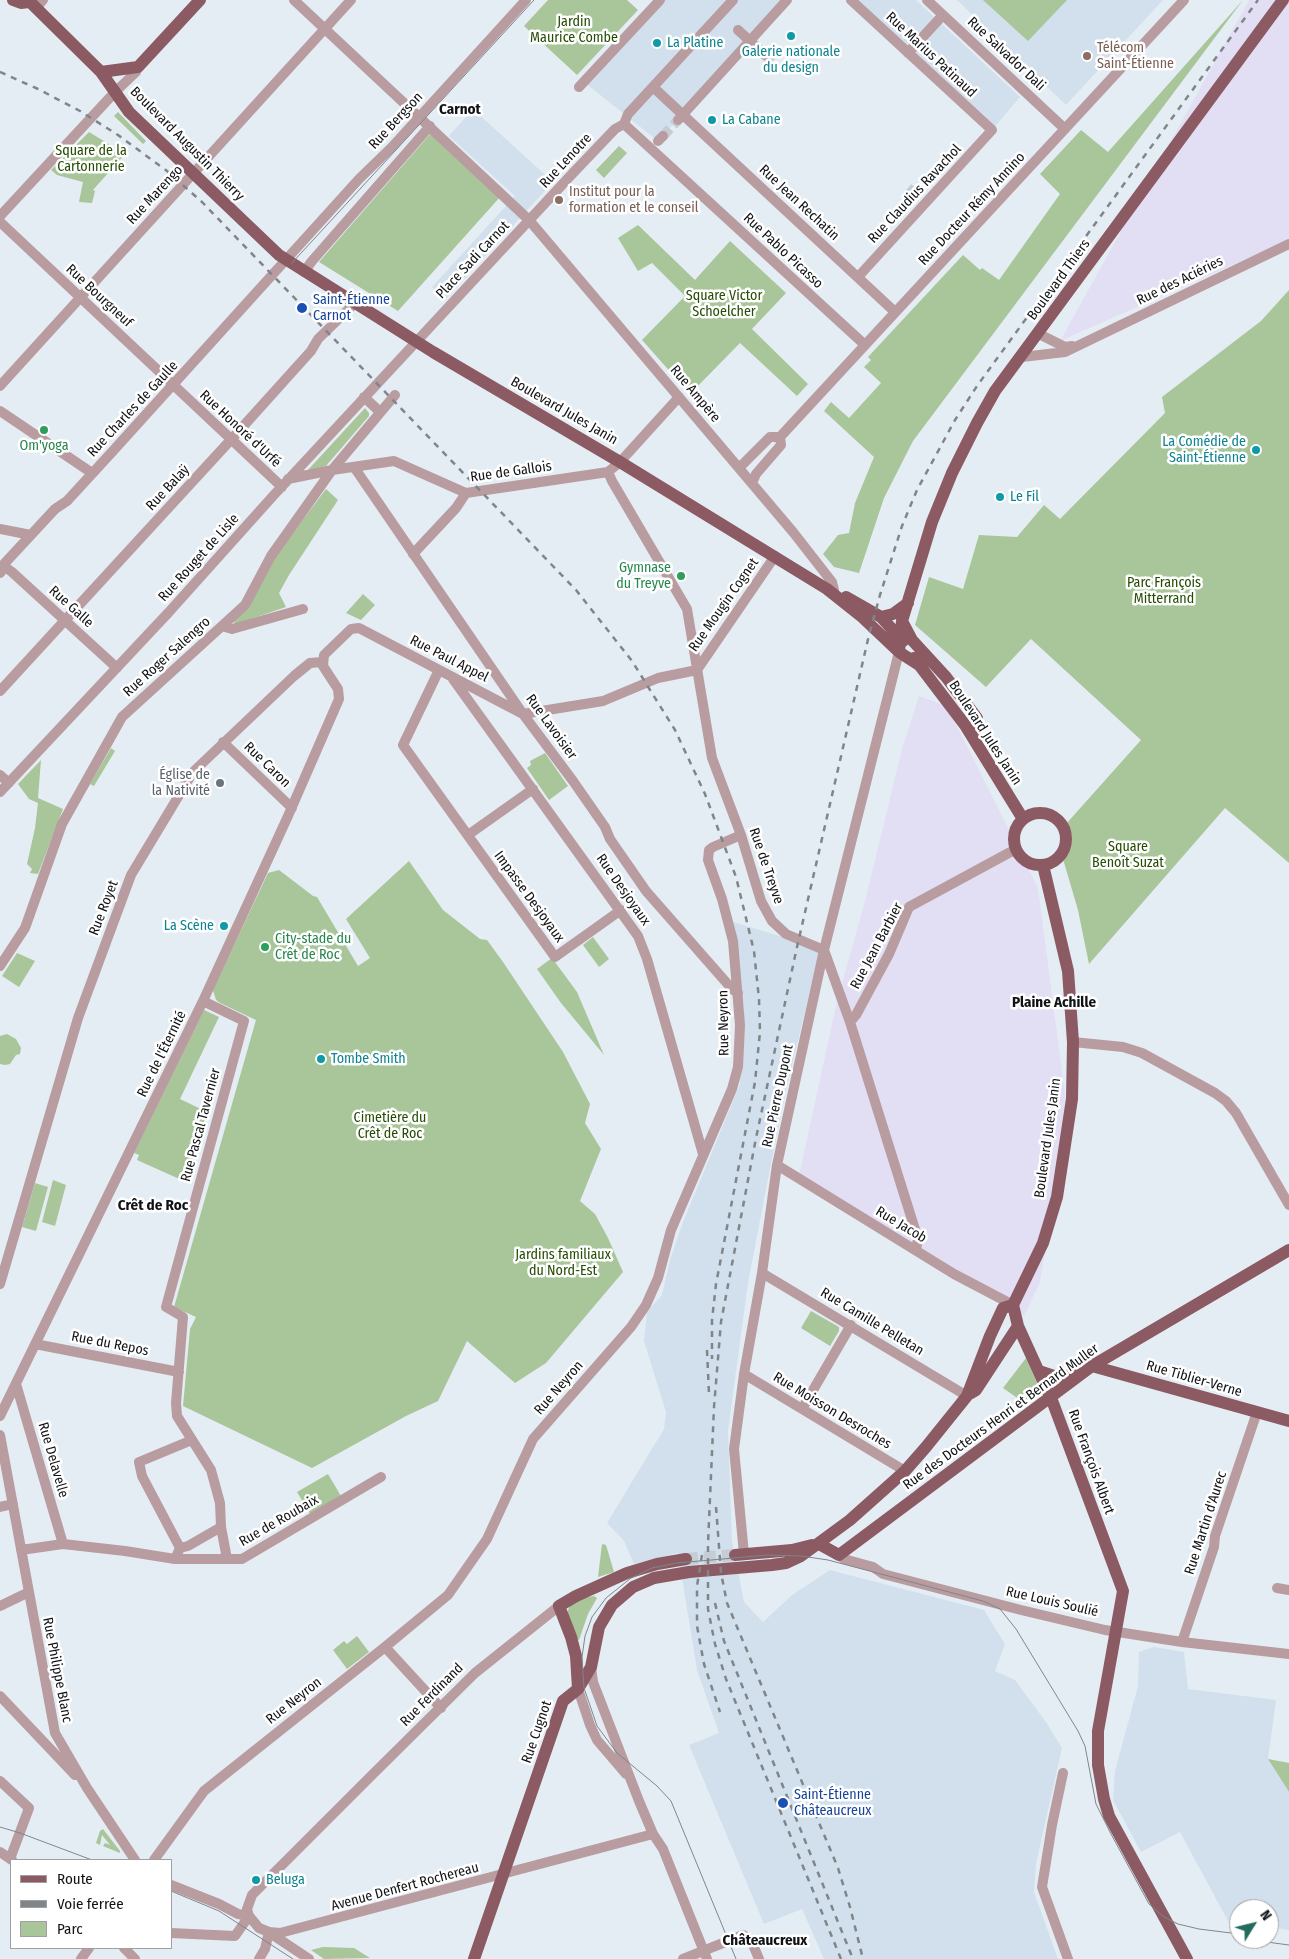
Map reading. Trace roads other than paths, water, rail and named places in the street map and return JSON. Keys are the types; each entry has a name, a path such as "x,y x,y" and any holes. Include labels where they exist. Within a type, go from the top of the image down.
{"main road":[{"name":"Boulevard Augustin Thierry","path":"13,0 21,3 34,3 101,72 129,112 286,260"},
{"path":"101,72 138,67 200,0"},
{"name":"Boulevard Thiers","path":"899,652 898,629 908,603 932,522 952,473 995,391 1283,0"},
{"name":"Boulevard Jules Janin","path":"286,260 416,341 898,629 920,665 973,737 1023,819"},
{"name":"Boulevard Jules Janin","path":"830,590 899,652 920,665"},
{"path":"881,618 893,614 908,603"},
{"name":"Boulevard Jules Janin","path":"861,616 883,629 898,629"},
{"path":"898,629 912,640 946,677 977,718 973,737"},
{"path":"1042,813 1050,815 1062,826 1065,843 1063,851 1058,858 1043,865 1027,862 1016,849 1014,833 1023,819 1033,814 1042,813"},
{"name":"Boulevard Jules Janin","path":"689,1572 739,1559 819,1544 850,1520 904,1471 932,1440 967,1396 1003,1308 1012,1305 1042,1243 1057,1196 1072,1099 1073,1042 1068,971 1043,865"},
{"name":"Rue des Docteurs Henri et Bernard Muller","path":"840,1555 1087,1369 1289,1250"},
{"name":"Rue François Albert","path":"1012,1305 1018,1326 1050,1396 1123,1591 1098,1731 1097,1753 1100,1782 1110,1816 1187,1959"},
{"name":"Boulevard Jules Janin","path":"967,1396 976,1390 1018,1326"},
{"path":"1039,1371 1057,1377 1087,1369"},
{"name":"Rue Tiblier-Verne","path":"1087,1369 1257,1412 1289,1422"},
{"name":"Rue Louis Soulié","path":"819,1544 840,1555"},
{"name":"Rue Ferdinand","path":"559,1606 590,1589 643,1568 686,1559"},
{"name":"Rue Cugnot","path":"474,1959 563,1701 578,1689 591,1667 599,1627 612,1605 633,1587 654,1578 689,1572"},
{"path":"559,1606 576,1656 578,1689"}],"street":[{"name":"Place Sadi Carnot","path":"294,0 529,220 416,341"},
{"name":"Rue Marengo","path":"0,386 351,0"},
{"name":"Rue Bergson","path":"286,260 526,0"},
{"path":"579,88 660,0"},
{"name":"Rue Lenotre","path":"529,220 615,129 624,124 628,114 722,16 733,0"},
{"path":"680,117 787,0"},
{"name":"Rue Marius Patinaud","path":"852,0 992,130"},
{"name":"Rue Salvador Dali","path":"927,0 1065,129"},
{"name":"Rue Docteur Rémy Annino","path":"738,468 770,437 780,437 1184,0"},
{"path":"908,53 943,15"},
{"path":"738,30 765,55"},
{"path":"0,216 115,92 127,83 138,67"},
{"name":"Rue Jean Rechatin","path":"653,86 680,117 895,312"},
{"name":"Rue Pablo Picasso","path":"624,124 865,345"},
{"name":"Rue Bergson","path":"304,272 430,126"},
{"name":"Rue Claudius Ravachol","path":"858,277 921,200 992,130"},
{"name":"Rue Ampère","path":"529,220 824,570 832,582 830,590"},
{"name":"Rue Bourgneuf","path":"0,222 176,388"},
{"name":"Rue des Aciéries","path":"1022,356 1066,352 1289,244"},
{"name":"Rue Charles de Gaulle","path":"3,570 4,564 55,509 67,501 176,388 286,260"},
{"name":"Rue Balaÿ","path":"0,691 311,351 318,339 355,302"},
{"name":"Rue des Aciéries","path":"1038,334 1065,347 1083,344"},
{"name":"Rue Rouget de Lisle","path":"0,792 117,668 416,341"},
{"name":"Rue Honoré d'Urfé","path":"176,388 231,439 285,483"},
{"name":"Rue Roger Salengro","path":"0,966 25,928 62,824 122,717 245,605 271,556 332,470 395,395"},
{"path":"364,397 380,412"},
{"path":"608,472 620,462 679,397"},
{"path":"0,411 92,473"},
{"name":"Rue Docteur Rémy Annino","path":"752,483 756,474 781,445 780,437"},
{"name":"Rue de Gallois","path":"285,483 332,470 394,461 466,493 608,472"},
{"name":"Rue Lavoisier","path":"354,467 523,714 573,781 646,891 732,989 738,993"},
{"name":"Rue de Treyve","path":"608,472 687,609 712,758 741,835 761,901 772,920 786,934 824,950"},
{"path":"413,554 456,508 466,493"},
{"path":"0,529 31,535"},
{"name":"Rue Mougin Cognet","path":"696,670 775,556"},
{"name":"Rue Galle","path":"3,570 12,572 117,668"},
{"path":"222,626 232,628 303,609"},
{"name":"Rue Paul Appel","path":"322,662 328,650 351,629 361,629 523,714"},
{"name":"Rue Pierre Dupont","path":"739,1559 734,1449 777,1165 824,950 899,652"},
{"name":"Rue Royet","path":"0,1284 78,1018 132,876 193,772 304,668 315,662 322,662"},
{"name":"Rue de l'Éternité","path":"0,1416 203,1001 292,808 339,699 338,689 325,671 322,662"},
{"name":"Impasse Desjoyaux","path":"439,670 403,745 555,957 621,910"},
{"path":"523,714 603,701 658,678 696,670"},
{"name":"Rue Desjoyaux","path":"451,676 621,910 642,944 703,1154"},
{"name":"Rue Caron","path":"223,742 292,808"},
{"path":"0,775 9,783"},
{"path":"468,835 533,789"},
{"name":"Rue Neyron","path":"155,1859 204,1791 448,1595 487,1539 533,1439 631,1327 646,1305 658,1278 671,1230 736,1078 740,1026 733,941 722,899 708,860 710,850 713,847 741,835"},
{"name":"Rue Jean Barbier","path":"850,1022 856,1015 889,954 910,907 1016,849"},
{"path":"824,950 850,1022 918,1239 916,1250"},
{"name":"Rue Pascal Tavernier","path":"203,1001 244,1021 166,1307 183,1318 176,1403 177,1416 210,1470 220,1503 221,1527 227,1559"},
{"path":"1073,1042 1123,1047 1142,1053 1226,1101 1236,1113 1289,1205"},
{"name":"Rue Jacob","path":"777,1165 954,1274 1012,1305"},
{"name":"Rue Camille Pelletan","path":"762,1272 967,1396"},
{"path":"802,1409 851,1325"},
{"name":"Rue du Repos","path":"36,1344 179,1372"},
{"name":"Rue Moisson Desroches","path":"744,1374 904,1471"},
{"name":"Rue Delavelle","path":"16,1384 63,1544"},
{"name":"Rue Martin d'Aurec","path":"1182,1642 1257,1412"},
{"name":"Rue Philippe Blanc","path":"0,1435 55,1733 87,1788"},
{"path":"180,1548 142,1476 139,1462 192,1440"},
{"name":"Rue de Roubaix","path":"21,1550 63,1544 175,1559 242,1559 381,1477"},
{"path":"0,1507 13,1504"},
{"path":"180,1548 188,1546 221,1527"},
{"path":"175,1559 180,1548"},
{"name":"Rue Louis Soulié","path":"840,1555 844,1559 873,1566 884,1574 1010,1608 1117,1632 1182,1642 1289,1654"},
{"path":"1277,1588 1289,1590"},
{"path":"0,1606 28,1592"},
{"name":"Rue Ferdinand","path":"249,1916 248,1909 252,1896 440,1708 476,1673 559,1606"},
{"path":"385,1647 440,1708"},
{"path":"591,1667 593,1682 632,1783 653,1834 663,1849 705,1955"},
{"path":"578,1689 597,1740 632,1783"},
{"path":"0,1696 87,1788 134,1859"},
{"path":"1063,1774 1052,1824 1042,1888 1068,1959"},
{"path":"0,1781 29,1808 11,1859"},
{"name":"Avenue Denfert Rochereau","path":"269,1932 280,1933 653,1834"},
{"path":"172,1885 219,1904 238,1914 249,1916 259,1928 269,1932 309,1959"},
{"path":"172,1933 235,1936 249,1916"},
{"path":"260,1959 265,1950 269,1932"},
{"path":"683,1959 705,1955 743,1935 751,1940 758,1959"},
{"path":"125,1949 135,1959"}],"tunnel":[{"path":"765,55 774,64"},
{"path":"663,136 678,120"},
{"path":"908,188 918,197"},
{"path":"686,1559 735,1555"}],"tram line":[{"path":"291,264 534,0"},
{"path":"736,1959 671,1801 657,1786 617,1753 597,1726 584,1688 582,1657 585,1636 592,1617 606,1598 631,1578 652,1568 677,1563 768,1555 801,1556 828,1560 983,1601 1000,1609 1016,1629 1078,1731 1085,1746 1096,1804 1149,1904 1164,1917 1178,1924 1229,1933"},
{"path":"0,1827 89,1859"},
{"path":"172,1891 219,1911 293,1959"},
{"path":"1279,1944 1289,1945"}],"railway":[{"path":"841,1959 726,1679 715,1644 708,1609 708,1544 714,1407 721,1322 756,1138 797,947 869,635 902,526 917,490 955,420 977,386 1258,0"},
{"path":"0,72 80,111 118,135 167,171 202,202 576,590 632,661 675,730 705,794 736,877 754,951 759,999 760,1032 755,1082 716,1284 712,1320 712,1359"},
{"path":"707,1350 709,1394"},
{"path":"716,1507 721,1573 727,1603 838,1868 863,1959"},
{"path":"702,1555 697,1586 697,1626 704,1664 720,1712"},
{"path":"715,1603 724,1641 853,1959"}],"place":[{"name":"Galerie nationale du design","path":"791,36"},
{"name":"La Platine","path":"657,43"},
{"name":"Télécom Saint-Étienne","path":"1087,56"},
{"name":"La Cabane","path":"712,120"},
{"name":"Institut pour la formation et le conseil","path":"559,200"},
{"name":"Saint-Étienne Carnot","path":"302,308"},
{"name":"Om'yoga","path":"44,430"},
{"name":"La Comédie de Saint-Étienne","path":"1256,450"},
{"name":"Le Fil","path":"1000,497"},
{"name":"Gymnase du Treyve","path":"681,576"},
{"name":"Église de la Nativité","path":"220,783"},
{"name":"La Scène","path":"224,926"},
{"name":"City-stade du Crêt de Roc","path":"265,947"},
{"name":"Tombe Smith","path":"321,1059"},
{"name":"Saint-Étienne Châteaucreux","path":"783,1803"},
{"name":"Beluga","path":"256,1880"}],"district":[{"name":"Carnot","path":"460,110"},
{"name":"Plaine Achille","path":"1054,1003"},
{"name":"Crêt de Roc","path":"153,1206"},
{"name":"Châteaucreux","path":"765,1941"}],"park label":[{"name":"Jardin Maurice Combe","path":"574,30"},
{"name":"Square de la Cartonnerie","path":"91,160"},
{"name":"Square Victor Schoelcher","path":"724,304"},
{"name":"Parc François Mitterrand","path":"1164,592"},
{"name":"Square Benoît Suzat","path":"1128,856"},
{"name":"Cimetière du Crêt de Roc","path":"390,1126"},
{"name":"Jardins familiaux du Nord-Est","path":"563,1264"}]}
